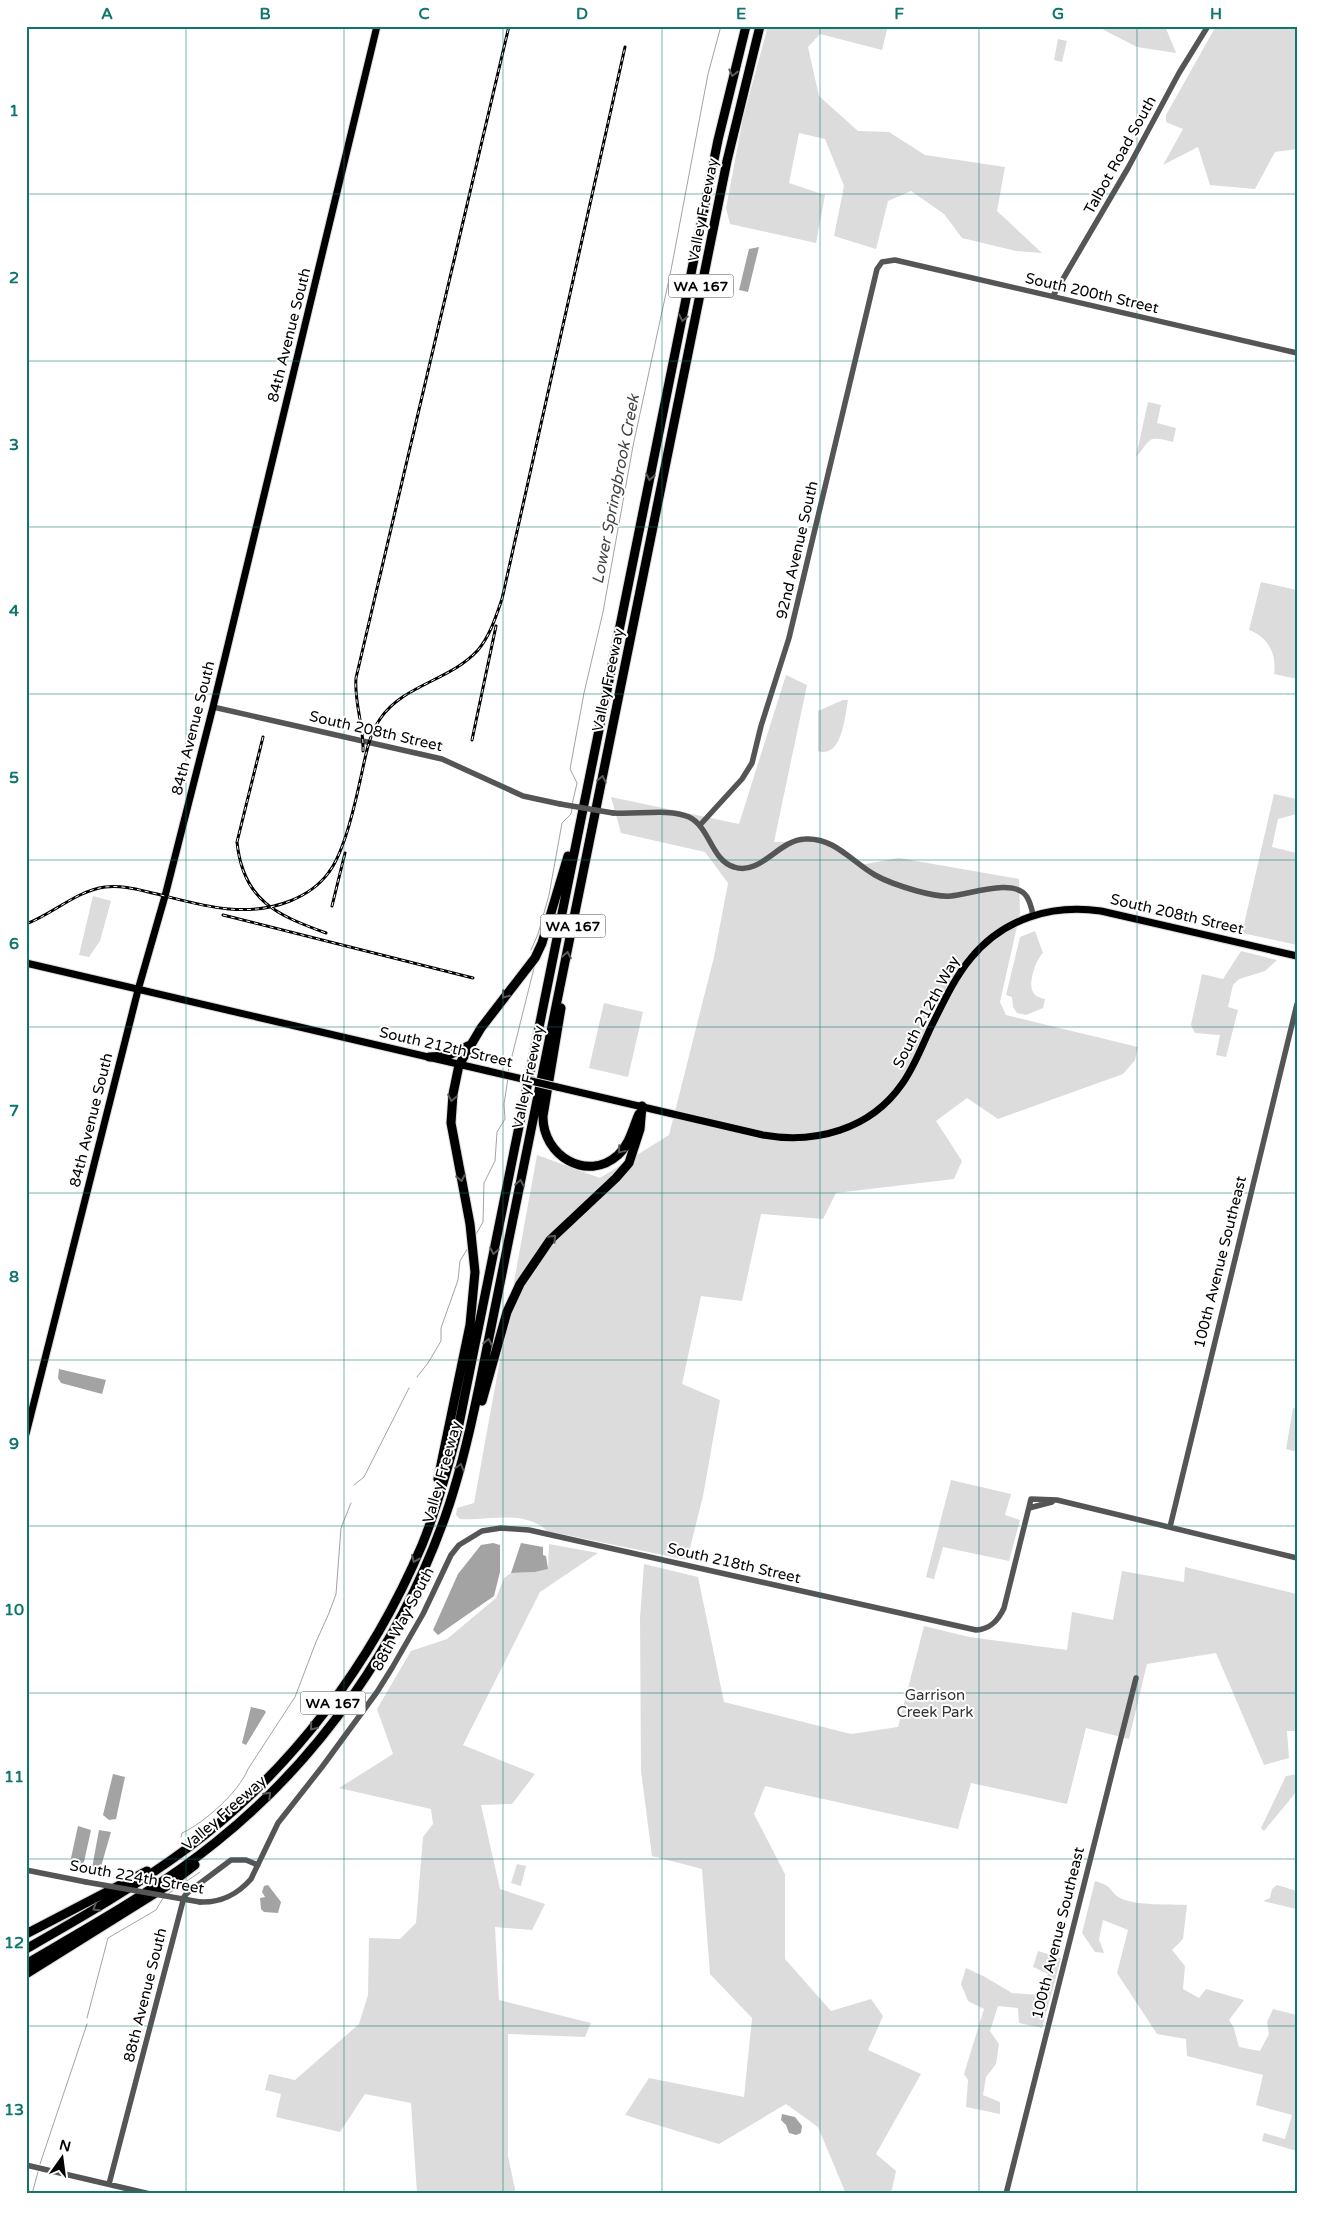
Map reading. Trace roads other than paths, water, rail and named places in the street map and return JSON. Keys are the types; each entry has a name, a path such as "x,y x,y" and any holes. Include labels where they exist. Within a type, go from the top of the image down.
{"highway":[{"name":"Valley Freeway","path":"26,1949 125,1891 180,1853 232,1811 267,1779 332,1703 364,1656 395,1601 422,1544 458,1429 720,131 746,26"},
{"path":"726,161 734,112 756,26"},
{"name":"Valley Freeway","path":"26,1964 160,1883 232,1828 266,1797 322,1737 380,1655 417,1586 446,1516 467,1441 726,161 760,26"},
{"path":"432,1514 470,1325 474,1284 474,1255 470,1224 450,1123 450,1107 459,1064 488,1016 534,958 546,934 567,857 579,825"},
{"path":"562,979 560,1022 544,1116 546,1134 551,1146 561,1157 576,1164 591,1166 606,1162 615,1157 624,1148 642,1106"},
{"path":"429,1058 447,1056 472,1044"},
{"path":"467,1441 480,1409 507,1312 520,1284 550,1240 616,1178 629,1163 640,1130 642,1106"},
{"path":"26,1974 170,1884 212,1851 232,1828"},
{"path":"26,1934 180,1853"}],"main road":[{"name":"84th Avenue South","path":"26,1434 138,990 166,896 377,26"},
{"name":"South 208th Street","path":"1050,910 1077,908 1101,911 1297,956"},
{"name":"South 212th Way","path":"858,1122 883,1104 901,1085 946,997 971,957 1001,932 1033,915 1050,910"},
{"name":"South 212th Street","path":"26,962 138,990 744,1131 787,1138 825,1135 858,1122"}],"street":[{"name":"Talbot Road South","path":"1053,296 1128,168 1179,73 1208,26"},
{"name":"South 200th Street","path":"882,262 895,260 1297,353"},
{"name":"92nd Avenue South","path":"700,825 742,778 752,763 761,726 789,638 877,269 882,262"},
{"name":"South 208th Street","path":"213,707 442,759 523,796 614,813 676,814 688,817 700,825"},
{"path":"700,825 724,861 735,868 756,866 784,845 794,841 805,839 817,840 837,848 874,874 917,891 950,896 986,888 1019,892 1028,898 1033,915"},
{"name":"100th Avenue Southeast","path":"1170,1527 1297,1004"},
{"path":"1069,1504 1049,1502 1029,1508 1031,1499 1048,1499 1297,1558"},
{"name":"South 218th Street","path":"472,1536 491,1528 529,1530 976,1630 990,1626 996,1621 1004,1608 1029,1508"},
{"name":"88th Way South","path":"258,1865 264,1847 278,1823 322,1767 377,1692 392,1668 423,1614 451,1555 472,1536"},
{"name":"100th Avenue Southeast","path":"1006,2194 1136,1678"},
{"name":"88th Avenue South","path":"109,2184 184,1897 231,1860 246,1860 258,1865"},
{"name":"South 224th Street","path":"26,1870 200,1902 215,1901 231,1896 245,1886 258,1865"},
{"path":"26,2165 150,2194"}],"waterway":[{"name":"Lower Springbrook Creek","path":"572,805 577,783 570,769 584,693 603,612 633,446 671,270 708,74 721,26"},
{"name":"Lower Springbrook Creek","path":"531,950 538,934 549,895 562,823 571,814 572,809"},
{"name":"Lower Springbrook Creek","path":"508,1072 535,964"},
{"name":"Lower Springbrook Creek","path":"475,1236 483,1222 484,1183 495,1161 497,1132 505,1119 504,1104 508,1078"},
{"name":"Lower Springbrook Creek","path":"417,1377 441,1341 441,1328 458,1280 460,1261 469,1246"},
{"name":"Lower Springbrook Creek","path":"354,1485 364,1477 409,1388"},
{"name":"Lower Springbrook Creek","path":"181,1837 182,1833 200,1822 229,1797 295,1697 336,1594 341,1528 351,1503"},
{"path":"168,1894 200,1872"},
{"path":"87,2018 108,1938 156,1910 163,1898"},
{"path":"40,2164 87,2024"},
{"path":"32,2194 38,2172"}],"railway":[{"path":"363,751 356,696 356,678 509,26"},
{"path":"26,924 84,893 105,887 131,888 207,906 240,910 256,909 290,901 306,893 321,882 329,872 345,839 368,745 380,719 390,707 402,698 454,669 478,650 489,632 502,599 625,47"},
{"path":"472,740 496,626"},
{"path":"263,737 237,842 241,862 247,879 265,903 292,919 326,933"},
{"path":"332,906 345,853"},
{"path":"223,915 473,978"}],"park label":[{"name":"Garrison Creek Park","path":"935,1704"}]}
